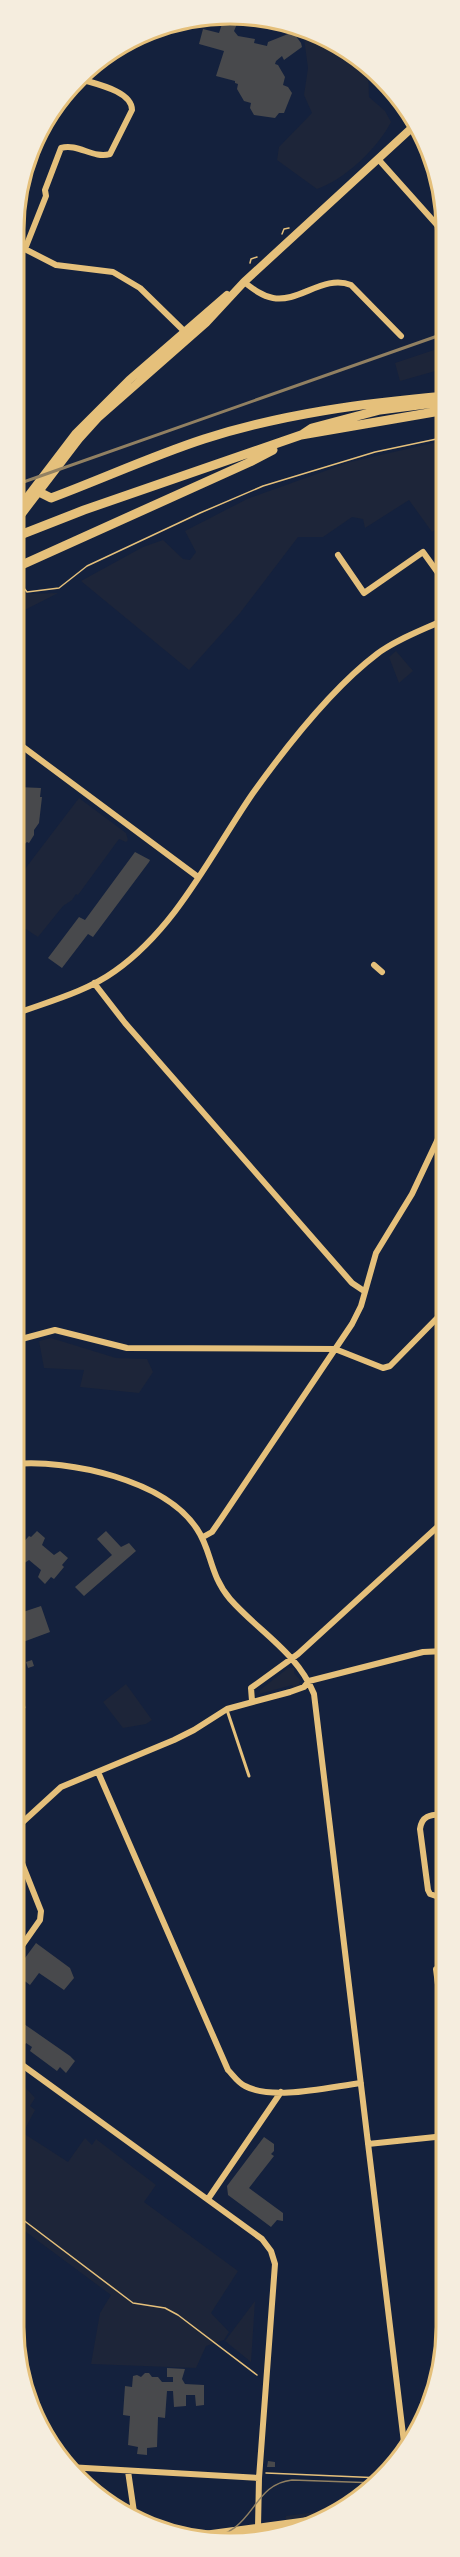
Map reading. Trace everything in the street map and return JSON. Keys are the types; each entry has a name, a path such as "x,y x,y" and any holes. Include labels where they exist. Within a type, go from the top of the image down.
{"main road":[{"path":"24,503 98,418 138,384 141,375 410,130"},
{"path":"24,509 76,434 129,380 187,334"},
{"path":"36,490 51,498 204,440 272,421 309,413 436,397"},
{"path":"24,564 250,462 312,428 380,410 436,403"},
{"path":"24,534 84,510 298,436 436,412"},
{"path":"217,2533 294,2523"}],"street":[{"path":"87,82 126,96 132,110 110,154 99,155 69,146 61,148 45,190 46,196 25,249 56,265 113,272 140,288 187,334"},
{"path":"379,160 436,224"},
{"path":"244,282 264,296 279,299 333,282 343,282 351,285 401,336"},
{"path":"338,555 364,593 423,552 436,570"},
{"path":"24,1010 94,983 114,972 145,945 170,918 254,792 286,750 343,684 378,653 436,624"},
{"path":"24,748 198,877"},
{"path":"374,965 382,972"},
{"path":"94,983 125,1023 352,1283 364,1291"},
{"path":"202,1537 212,1533 351,1324 361,1306 376,1253 412,1194 436,1145"},
{"path":"24,1338 55,1330 127,1348 335,1349 383,1368 390,1366 436,1319"},
{"path":"24,1463 81,1469 137,1484 160,1494 178,1506 202,1537 212,1571 230,1599 292,1658 309,1682 316,1701 404,2436"},
{"path":"252,1701 251,1688 292,1658 436,1528"},
{"path":"24,1821 61,1787 174,1740 226,1709 290,1692 304,1687 309,1682 423,1652 436,1651"},
{"path":"98,1772 228,2070 243,2086 262,2092 361,2083"},
{"path":"436,1815 427,1816 421,1822 420,1829 428,1890 430,1894 436,1896"},
{"path":"24,1868 41,1911 40,1920 24,1943"},
{"path":"24,2066 208,2199 262,2240 271,2251 275,2264 259,2476 258,2527"},
{"path":"208,2199 281,2092"},
{"path":"368,2144 436,2137"},
{"path":"79,2468 259,2476"},
{"path":"128,2470 133,2508"}],"lane":[{"path":"226,1709 249,1776"}],"path":[{"path":"24,588 27,592 59,588 87,566 263,486 375,452 436,439"},
{"path":"24,2221 133,2303 165,2308 252,2370"},
{"path":"259,2476 371,2478"}],"shaded area":[{"path":"304,38 333,52 368,77 369,97 385,111 391,122 378,142 359,162 349,171 317,189 277,160 279,147 312,113 304,95 308,68"},
{"path":"436,349 436,371 400,381 395,363"},
{"path":"436,442 436,529 432,532 409,500 365,528 363,519 352,517 323,537 298,537 240,613 189,670 81,581 143,547 163,540 183,559 190,560 196,552 185,531 247,499 350,462"},
{"path":"24,592 26,594 58,593 24,610"},
{"path":"396,651 413,671 399,683 389,657"},
{"path":"79,798 126,833 128,840 126,842 119,839 78,895 76,894 63,906 38,937 24,928 24,870"},
{"path":"51,1338 116,1358 147,1359 153,1372 139,1393 80,1387 84,1370 44,1368 39,1341"},
{"path":"288,1668 294,1668 294,1673 300,1680 299,1685 294,1688 292,1685 259,1694 260,1690"},
{"path":"126,1684 152,1720 146,1724 123,1728 103,1702"},
{"path":"24,2086 35,2098 30,2106 35,2110 24,2131"},
{"path":"24,2134 68,2162 85,2138 92,2145 96,2139 156,2185 144,2202 238,2271 211,2313 229,2332 224,2340 206,2346 196,2368 91,2364 100,2313 111,2295 24,2230"},
{"path":"255,2301 251,2362 225,2341"},
{"path":"320,2511 311,2516 285,2520 286,2516"}],"building":[{"path":"237,24 234,31 238,36 255,39 254,43 267,46 268,42 290,33 295,35 302,47 284,60 282,56 275,64 285,77 283,85 288,87 292,93 284,113 279,113 275,118 254,115 250,108 251,103 244,101 237,89 238,84 216,76 224,51 199,44 203,29 219,33 222,25"},
{"path":"24,787 41,788 39,823 29,843 24,844"},
{"path":"135,852 150,860 93,937 88,934 62,968 48,958 79,917 85,920"},
{"path":"37,1531 45,1538 42,1545 54,1555 60,1551 68,1558 54,1579 51,1577 45,1584 38,1577 41,1570 29,1560 24,1563 24,1541 29,1536 31,1537"},
{"path":"106,1531 121,1547 129,1543 136,1551 84,1596 75,1587 112,1555 97,1539"},
{"path":"41,1606 50,1632 24,1642 24,1612"},
{"path":"32,1660 34,1666 28,1668 26,1662"},
{"path":"36,1943 70,1968 74,1978 64,1990 39,1973 30,1985 24,1980 24,1959"},
{"path":"24,2024 75,2061 66,2073 60,2067 57,2071 30,2051 32,2047 26,2043 24,2046"},
{"path":"264,2137 274,2144 274,2151 271,2154 274,2156 249,2188 283,2213 283,2221 277,2220 271,2227 228,2195 227,2186"},
{"path":"167,2368 185,2369 182,2379 185,2384 204,2385 204,2405 196,2406 195,2395 186,2395 186,2406 174,2407 173,2391 167,2391 165,2418 158,2417 157,2447 147,2448 147,2455 137,2454 138,2447 128,2445 130,2416 123,2415 125,2386 132,2387 133,2376 141,2377 145,2373 158,2377 162,2382 173,2382 173,2377 167,2377"},
{"path":"268,2461 275,2462 275,2467 267,2467"}],"tram line":[{"path":"225,2533 244,2519 259,2499 278,2484 292,2480 365,2483"}],"railway":[{"path":"24,482 436,337"}]}
